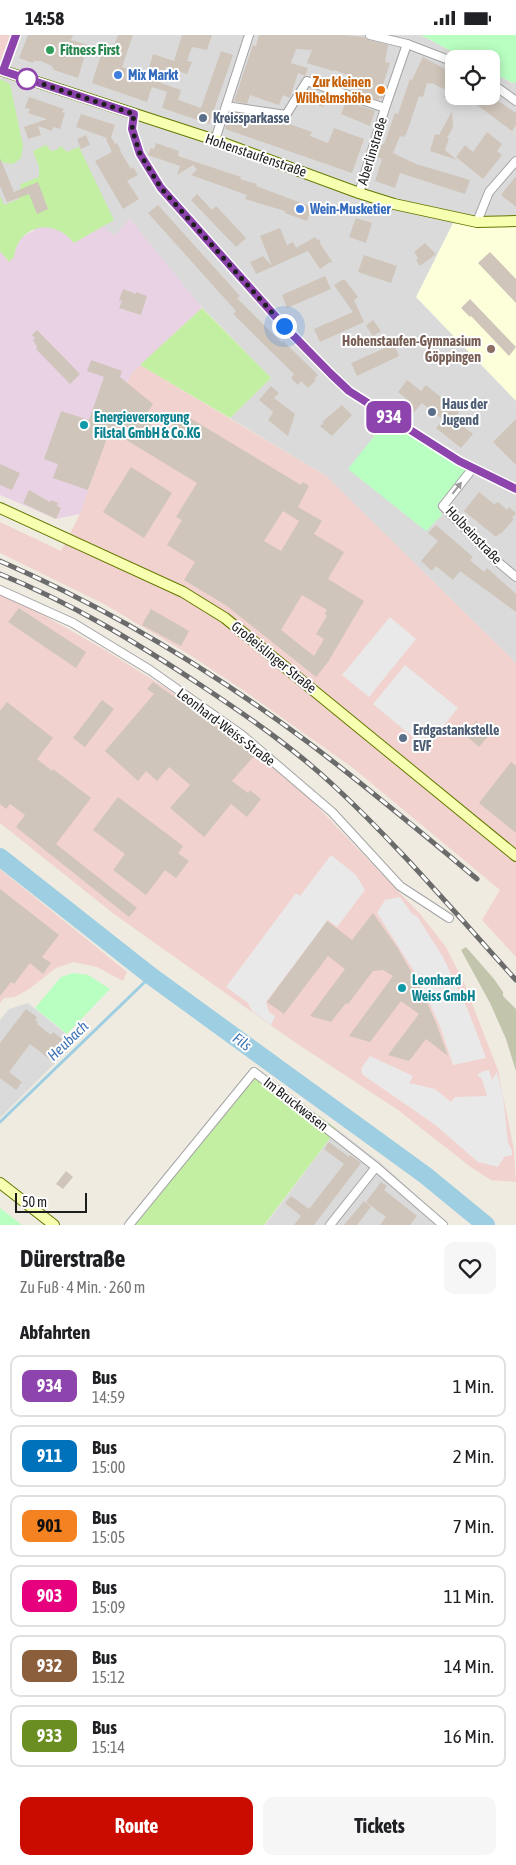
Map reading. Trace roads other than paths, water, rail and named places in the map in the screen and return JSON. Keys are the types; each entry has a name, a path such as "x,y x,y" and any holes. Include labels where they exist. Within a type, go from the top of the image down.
{"main road":[{"name":"Hohenstaufenstraße","path":"1,71 215,140 359,193 423,211 477,222 516,221"},
{"name":"Großeislinger Straße","path":"0,508 183,591 225,617 516,856"},
{"path":"0,1183 54,1225"}],"street":[{"path":"1,71 16,35"},
{"path":"215,140 249,35"},
{"path":"370,35 407,44 445,59"},
{"name":"Aberlinstraße","path":"359,193 407,44"},
{"name":"Aberlinstraße","path":"226,106 286,115 307,81 385,108"},
{"path":"500,89 516,101"},
{"path":"134,114 132,129 140,154 161,188 301,344 349,391 459,461 516,489"},
{"path":"477,222 489,192 516,161"},
{"name":"Holbeinstraße","path":"473,468 443,507 498,562 516,577"},
{"name":"Leonhard-Weiss-Straße","path":"0,590 73,623 150,670 242,735 332,812 400,886 449,918"},
{"name":"Im Bruckwasen","path":"129,1225 254,1072 376,1167 443,1225"},
{"path":"330,1225 376,1167"}],"waterway":[{"name":"Fils","path":"0,857 151,976 425,1175 486,1225"},
{"name":"Heubach","path":"0,1122 151,976"}],"railway":[{"path":"0,561 121,621 236,691 331,760 477,879"},
{"path":"0,574 53,598 129,639 219,697 317,770 380,831 516,980"}],"place":[{"name":"Fitness First","path":"50,50"},
{"name":"Mix Markt","path":"118,75"},
{"name":"Zur kleinen Wilhelmshöhe","path":"381,90"},
{"name":"Kreissparkasse","path":"203,118"},
{"name":"Wein-Musketier","path":"300,209"},
{"name":"Hohenstaufen-Gymnasium Göppingen","path":"491,349"},
{"name":"Haus der Jugend","path":"432,412"},
{"name":"Energieversorgung Filstal GmbH & Co.KG","path":"84,425"},
{"name":"Erdgastankstelle EVF","path":"403,738"},
{"name":"Leonhard Weiss GmbH","path":"402,988"}]}
